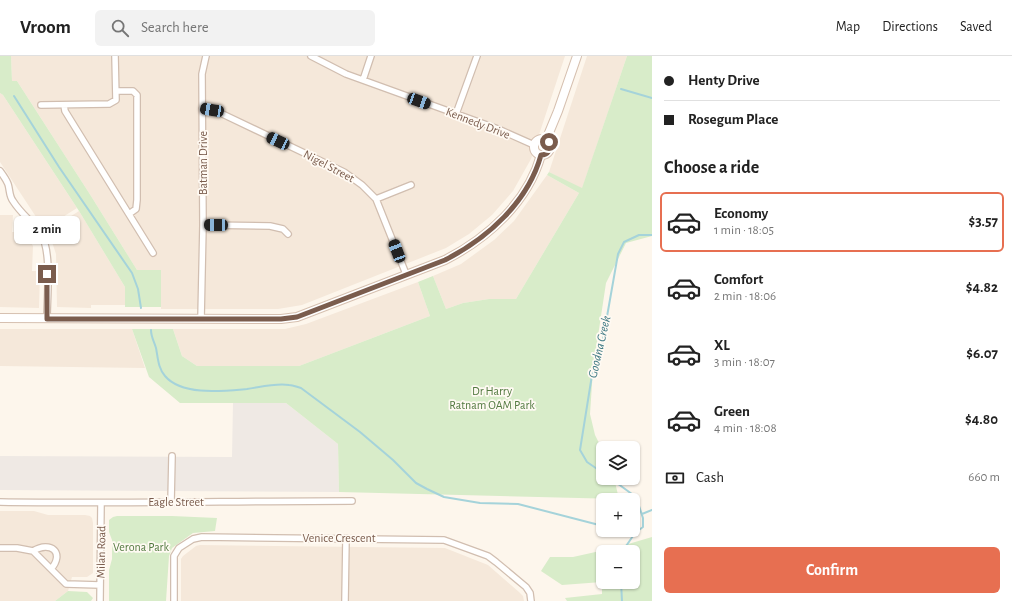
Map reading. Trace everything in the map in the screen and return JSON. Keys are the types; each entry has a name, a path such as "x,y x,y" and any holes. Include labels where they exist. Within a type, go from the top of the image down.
{"street":[{"path":"41,105 110,104 116,100 115,56"},
{"name":"Batman Drive","path":"201,319 203,225 202,74 206,56"},
{"name":"Kennedy Drive","path":"311,56 346,74 498,129 534,145"},
{"path":"363,80 371,56"},
{"path":"456,114 477,56"},
{"path":"546,140 558,111 576,56"},
{"path":"116,91 133,91 138,96 137,200 136,209 129,214"},
{"path":"64,105 65,111 153,254"},
{"name":"Nigel Street","path":"202,108 212,110 344,172 362,185 376,199 406,274"},
{"path":"542,139 546,140 550,144 547,154 541,155 535,151 534,145 538,140 542,139"},
{"path":"0,318 281,319 297,317 445,260 481,238 500,221 526,190 537,169 541,155"},
{"path":"0,171 8,185 13,201 23,215 36,226 42,236 48,260 47,319"},
{"path":"376,199 411,185"},
{"path":"203,225 270,226 283,229 288,234"},
{"path":"171,502 172,456"},
{"name":"Eagle Street","path":"0,502 101,503 252,500 352,502"},
{"name":"Milan Road","path":"100,601 101,503"},
{"name":"Venice Crescent","path":"174,601 174,556 179,548 193,539 202,537 444,540 488,556 528,590 531,601"},
{"path":"345,601 346,538"},
{"path":"0,548 17,548 33,551 45,546 53,548 55,551 56,560 55,565 51,569"},
{"path":"33,551 66,584 100,585"}],"shaded area":[{"path":"11,56 565,56 531,159 513,191 492,215 469,234 446,248 302,305 278,309 161,309 161,270 137,270 17,81 12,81"},
{"path":"587,56 627,56 582,189 549,172"},
{"path":"0,93 3,95 77,208 44,229 0,162"},
{"path":"547,175 579,193 516,299 489,299 463,303 446,309 433,276 461,264 494,240 514,221"},
{"path":"79,211 125,287 125,305 91,305 91,308 57,307 56,254 52,242 46,232"},
{"path":"0,215 13,215 12,232 25,232 33,246 32,271 40,271 39,308 0,307"},
{"path":"418,282 430,316 299,366 197,366 182,356 173,329 285,329 306,324"},
{"path":"0,329 132,329 145,368 0,366"},
{"path":"233,403 286,403 338,444 339,492 0,490 0,456 232,457"},
{"path":"0,511 34,511 48,515 90,516 93,523 93,573 87,577 72,577 68,591 55,601 0,601"},
{"path":"196,546 445,548 488,565 523,596 524,601 181,601 181,559"}],"green space":[{"path":"0,56 11,56 12,81 17,81 137,270 161,270 161,307 125,307 125,287 79,211 3,95 0,93"},
{"name":"Dr Harry Ratnam OAM Park","path":"627,56 652,56 652,236 626,243 606,283 593,369 590,414 598,441 596,441 596,485 616,485 618,493 596,493 596,498 339,492 338,444 286,403 180,403 149,377 132,329 173,329 182,356 197,366 299,366 430,316 418,282 433,276 446,309 463,303 489,299 516,299 579,193 547,175 549,172 582,188"},
{"name":"Verona Park","path":"117,516 217,518 215,531 193,533 172,548 169,556 166,601 109,601 109,570 112,559 112,540 109,532 109,520"},
{"path":"652,537 652,601 567,601 565,598 602,594 602,589 640,589 640,545 625,545"},
{"path":"596,552 596,582 562,585 541,571 550,557 573,557"},
{"path":"68,591 87,592 93,598 91,601 55,601"}],"waterway":[{"path":"621,89 652,98"},
{"path":"14,96 59,167 132,273 138,289 141,308"},
{"name":"Goodna Creek","path":"596,468 587,462 580,450 592,375 602,345 618,254 624,242 639,235 652,235"},
{"path":"151,330 161,370 172,382 182,387 203,391 226,391 278,384 301,388 360,432 393,460 416,483 444,497 480,503 518,504 596,524"},
{"name":"Goodna Creek","path":"620,485 636,497 643,518 643,527 635,533 627,545"},
{"path":"642,514 652,510"},
{"name":"Goodna Creek","path":"621,589 622,601"}],"route":[{"path":"47,274 47,319 281,319 297,317 445,260 481,238 500,221 526,190 537,169 541,155 547,154 549,150 549,142"}]}
